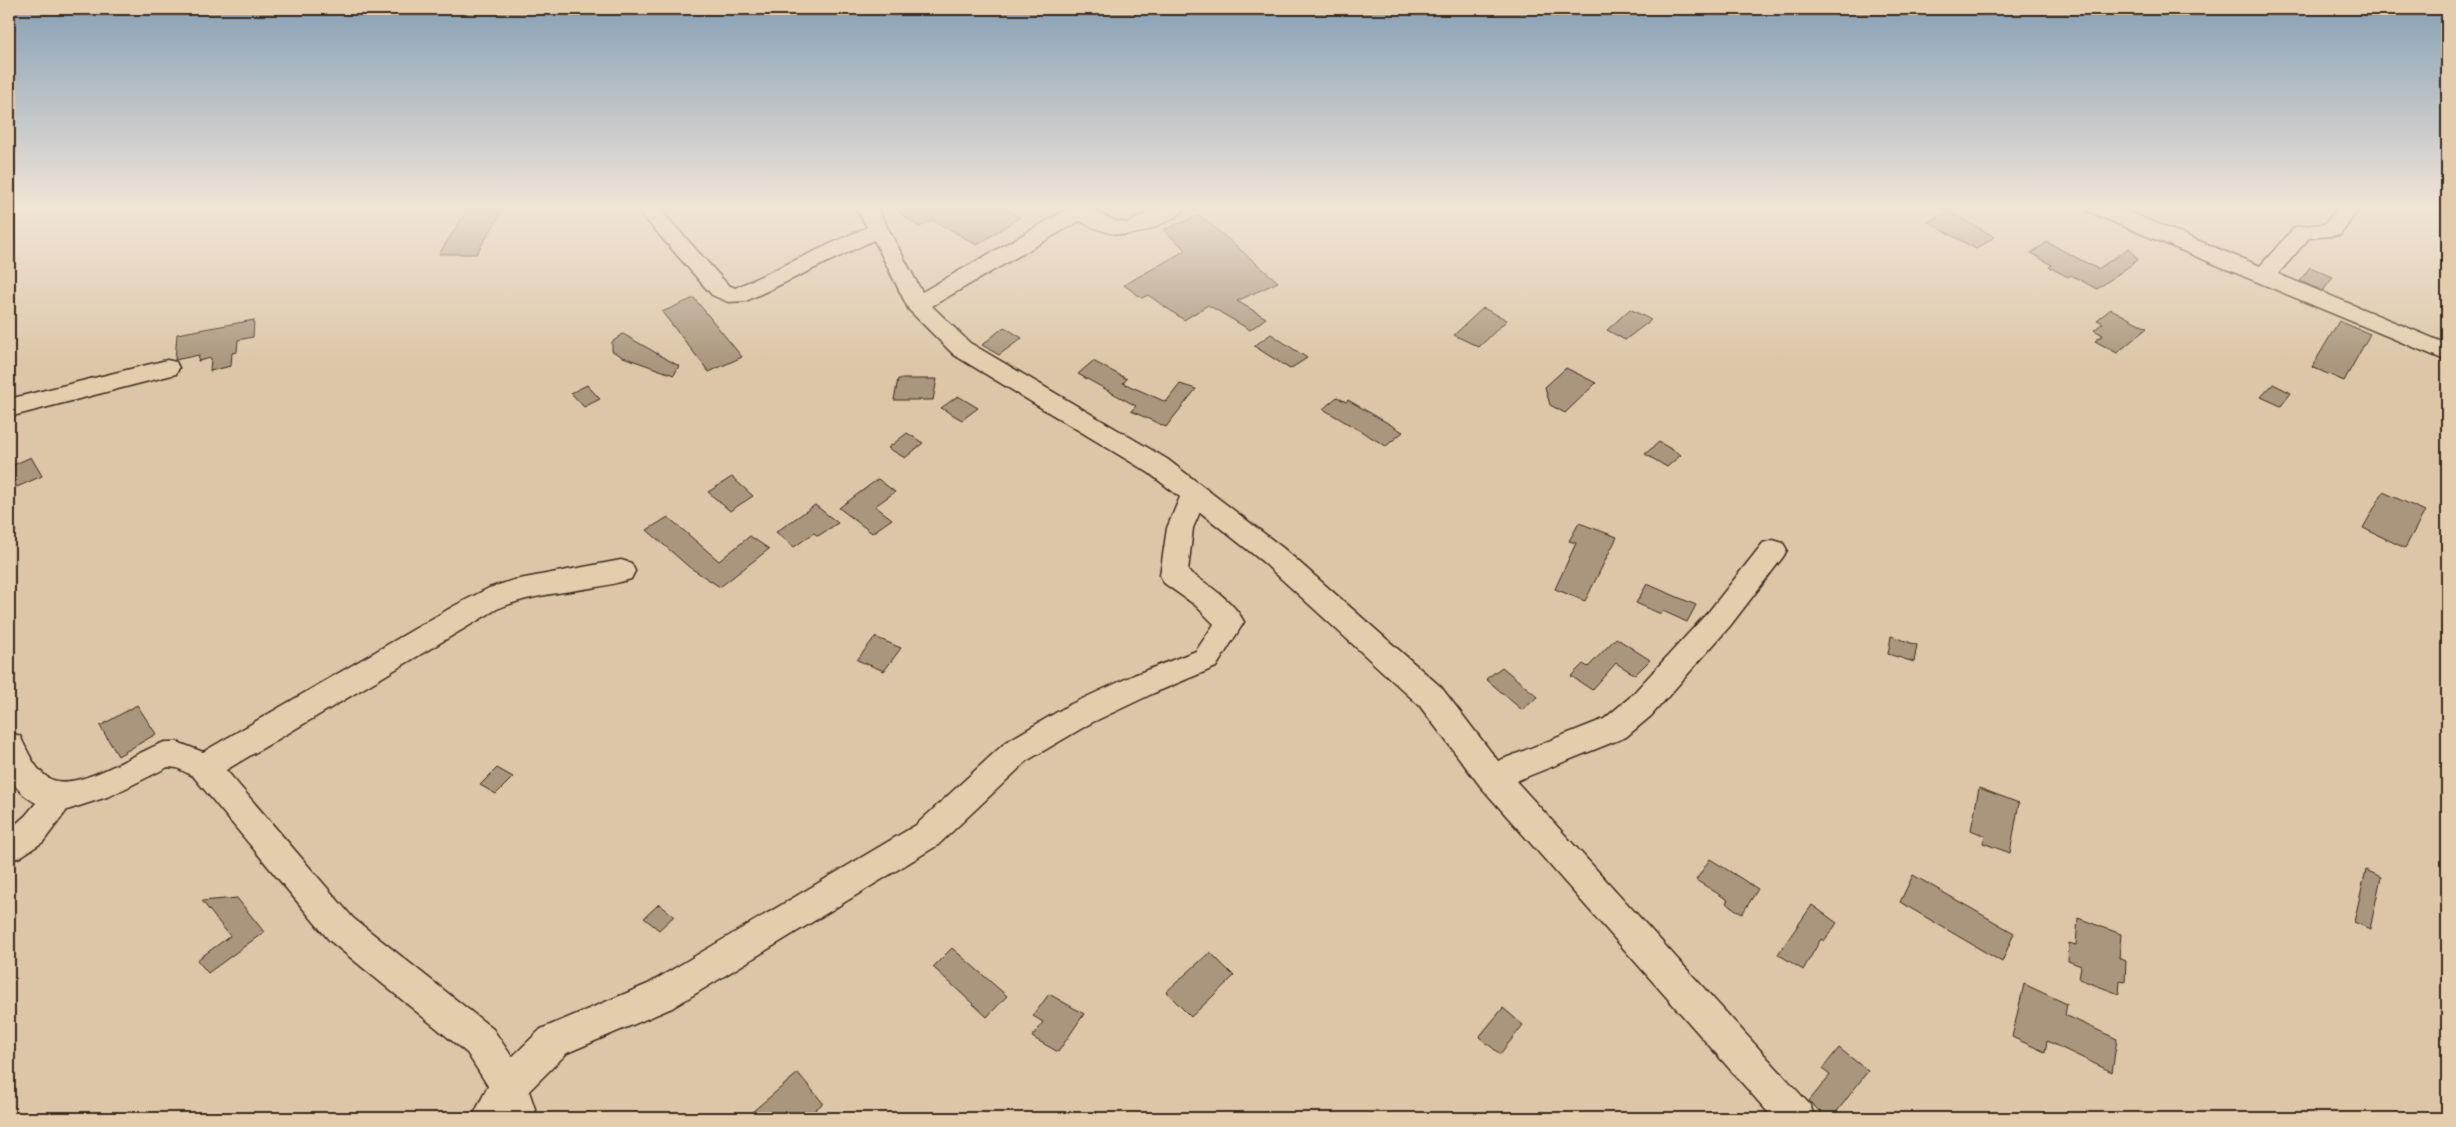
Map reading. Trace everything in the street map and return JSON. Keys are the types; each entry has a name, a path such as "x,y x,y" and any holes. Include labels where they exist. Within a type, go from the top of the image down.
{"street":[{"path":"692,259 720,290 728,295 738,296 802,259"},
{"path":"893,259 917,305 962,349 1158,466 1273,555 1430,696 1492,777 1797,1118"},
{"path":"917,305 998,259"},
{"path":"2219,259 2447,353"},
{"path":"2263,277 2279,259"},
{"path":"9,408 168,368"},
{"path":"490,1118 510,1085 554,1041 660,996 927,835 1017,751 1080,714 1144,684 1206,660 1230,622 1205,597 1174,575 1180,528 1194,494"},
{"path":"1492,777 1616,728 1640,707 1720,618 1773,550"},
{"path":"204,767 411,647 457,617 499,596 534,584 598,577 621,571"},
{"path":"9,745 18,767 33,787 58,798 82,794 168,754 183,757 204,767 341,928 480,1041 510,1085 520,1118"},
{"path":"9,847 29,836 58,798"}],"building":[{"path":"1171,259 1251,259 1278,282 1237,301 1266,318 1250,330 1208,305 1184,320 1148,295 1142,298 1124,285"},
{"path":"2041,259 2078,259 2098,269 2113,259 2138,260 2097,289 2071,275 2068,277 2049,267 2052,265"},
{"path":"2310,267 2333,277 2323,291 2300,281"},
{"path":"694,298 742,357 709,372 662,312"},
{"path":"1483,308 1507,320 1479,347 1454,335"},
{"path":"1630,309 1651,320 1625,340 1607,330"},
{"path":"2111,309 2147,328 2117,353 2095,341 2103,335 2094,330 2103,323 2097,320"},
{"path":"254,320 253,337 238,340 237,352 232,353 231,366 210,371 211,358 198,361 199,355 175,360 177,334"},
{"path":"2339,321 2370,334 2344,381 2312,367"},
{"path":"1004,327 1022,338 999,355 982,345"},
{"path":"623,334 679,366 674,375 623,357 612,351 612,342"},
{"path":"1271,334 1307,358 1290,369 1254,346"},
{"path":"1093,361 1127,379 1123,383 1166,402 1180,384 1196,389 1166,427 1131,411 1136,406 1078,374"},
{"path":"1566,368 1596,383 1565,413 1550,405 1545,387"},
{"path":"898,379 937,379 933,400 894,400"},
{"path":"2273,384 2291,393 2281,406 2261,397"},
{"path":"587,385 600,399 584,407 571,393"},
{"path":"958,396 978,408 962,420 941,408"},
{"path":"1337,397 1346,402 1348,400 1403,432 1386,446 1323,409"},
{"path":"907,433 923,443 905,458 888,448"},
{"path":"1659,442 1681,455 1667,467 1645,454"},
{"path":"31,457 42,476 17,487 9,467"},
{"path":"732,477 753,496 730,511 708,492"},
{"path":"878,479 895,492 875,506 892,519 872,533 839,508"},
{"path":"2383,492 2425,511 2405,548 2363,528"},
{"path":"815,505 838,523 818,536 814,533 794,547 776,532"},
{"path":"668,517 719,561 750,536 769,549 720,587 689,567 647,530"},
{"path":"1579,523 1617,537 1585,601 1555,589 1576,543 1569,541"},
{"path":"1647,584 1696,605 1687,622 1663,611 1661,614 1636,603"},
{"path":"1891,636 1917,645 1914,662 1888,654"},
{"path":"875,637 901,648 884,671 857,660"},
{"path":"1616,638 1650,660 1635,675 1616,663 1592,690 1571,676 1583,664 1588,667"},
{"path":"1502,667 1538,697 1522,710 1486,679"},
{"path":"137,705 156,734 118,756 100,726"},
{"path":"497,768 513,777 496,794 480,785"},
{"path":"1979,788 2019,803 2010,853 1983,843 1985,836 1971,830"},
{"path":"1710,859 1758,889 1742,914 1726,903 1728,900 1696,880"},
{"path":"2366,870 2381,877 2370,929 2354,922"},
{"path":"1913,875 2014,933 2002,962 1900,902"},
{"path":"237,898 264,932 208,973 197,960 230,936 202,901"},
{"path":"659,904 674,916 659,930 644,918"},
{"path":"1812,905 1837,923 1824,941 1821,939 1803,970 1778,954"},
{"path":"2078,918 2121,934 2119,958 2126,961 2125,982 2120,981 2119,994 2079,979 2081,966 2068,961 2069,943 2076,945"},
{"path":"952,948 1007,996 987,1017 933,967"},
{"path":"1210,952 1234,976 1191,1017 1166,992"},
{"path":"2024,984 2067,1004 2065,1015 2117,1039 2112,1072 2047,1041 2045,1052 2012,1037"},
{"path":"1049,994 1084,1014 1058,1052 1032,1037 1043,1022 1033,1016"},
{"path":"1503,1008 1523,1025 1500,1054 1479,1037"},
{"path":"1839,1048 1868,1071 1832,1118 1826,1118 1809,1101 1830,1075 1822,1069"},
{"path":"798,1073 823,1103 806,1118 745,1118"}]}
